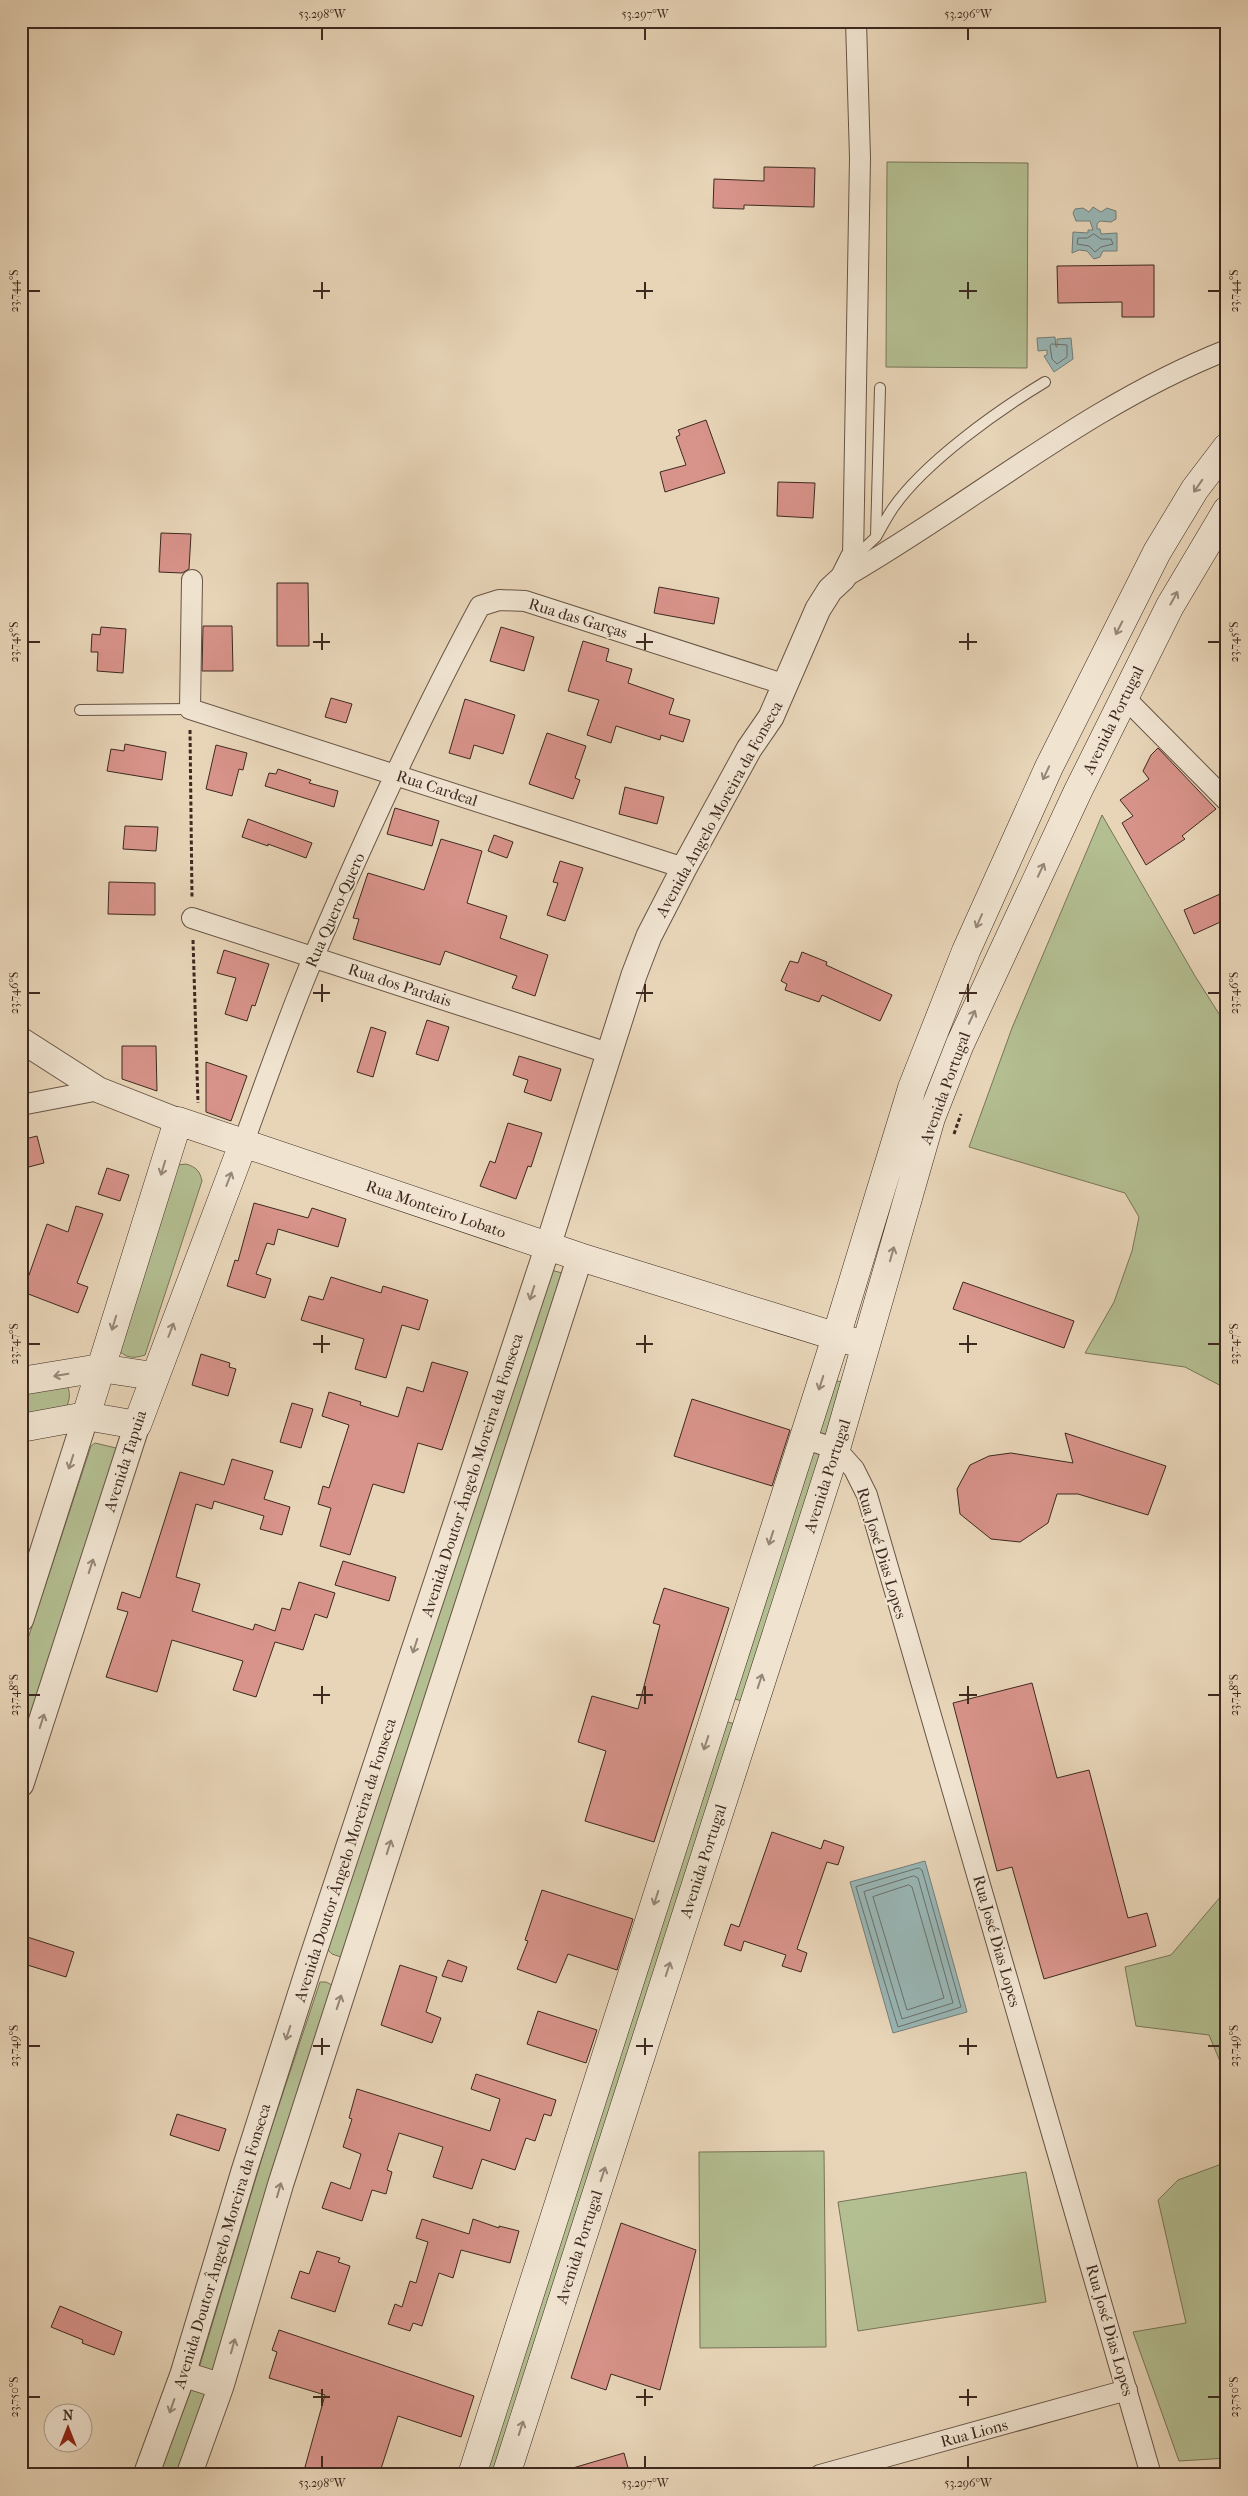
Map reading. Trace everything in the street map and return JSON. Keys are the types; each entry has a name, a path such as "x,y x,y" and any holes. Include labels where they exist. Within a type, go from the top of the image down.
{"main road":[{"name":"Avenida Portugal","path":"472,2475 836,1337 912,1088 966,951 1049,767 1157,552 1195,489 1227,447"},
{"name":"Avenida Portugal","path":"506,2475 836,1449 932,1118 960,1044 1078,791 1170,606 1227,510"},
{"name":"Rua Monteiro Lobato","path":"178,1121 580,1257 866,1345"},
{"path":"86,1416 178,1121"},
{"name":"Avenida Tapuia","path":"137,1425 153,1376 243,1144"},
{"path":"21,1381 100,1368 153,1376"},
{"path":"21,1428 86,1416 137,1425"},
{"path":"718,1706 749,1716"},
{"path":"625,1995 656,2006"}],"street":[{"path":"856,21 860,158 848,568 898,547 1036,452 1103,411 1194,363 1227,350"},
{"name":"Avenida Angelo Moreira da Fonseca","path":"548,1246 608,1053 649,936 749,749 771,717 818,609 830,590 848,568"},
{"path":"190,709 192,580"},
{"name":"Rua das Garças","path":"439,682 480,606 499,600 526,601 786,685"},
{"name":"Rua Quero-Quero","path":"243,1144 314,957 395,774 439,682"},
{"path":"1124,697 1227,801"},
{"name":"Rua Cardeal","path":"190,709 684,868"},
{"name":"Rua dos Pardais","path":"192,918 608,1053"},
{"name":"Rua Monteiro Lobato","path":"21,1040 99,1090 178,1121"},
{"path":"21,1105 99,1090"},
{"name":"Avenida Doutor Ângelo Moreira da Fonseca","path":"146,2475 183,2374 244,2171 311,1961 548,1246"},
{"path":"189,2475 221,2386 281,2182 580,1257"},
{"path":"21,1618 86,1416"},
{"name":"Avenida Tapuia","path":"21,1784 137,1425"},
{"name":"Rua José Dias Lopes","path":"803,1438 836,1449 854,1469 867,1495 1151,2475"},
{"path":"311,1961 348,1974"},
{"path":"183,2374 221,2386"},
{"name":"Rua Lions","path":"820,2475 1127,2390"}],"lane":[{"path":"848,568 876,538 894,506 923,474 1013,401 1045,382"},
{"path":"876,538 880,388"},
{"path":"80,710 190,709"}],"path":[{"path":"951,1142 964,1105"}],"green space":[{"path":"887,162 1028,163 1027,368 886,367"},
{"path":"1102,815 1195,976 1221,1017 1227,1031 1227,1389 1185,1367 1085,1353 1114,1302 1132,1251 1139,1217 1125,1193 969,1147 1012,1028"},
{"path":"186,1164 197,1170 202,1181 145,1355 137,1357 127,1356 117,1349 178,1165"},
{"path":"547,1269 566,1274 341,1957 332,1954 327,1949"},
{"path":"64,1380 68,1386 69,1393 67,1406 21,1416 21,1386"},
{"path":"834,1380 845,1383 742,1701 731,1698"},
{"path":"95,1443 116,1448 123,1456 21,1765 21,1660 91,1446"},
{"path":"724,1721 735,1724 496,2475 484,2475"},
{"path":"1227,1889 1227,2078 1209,2035 1136,2026 1125,1967 1171,1955"},
{"path":"320,1982 326,1982 338,1988 191,2438 175,2475 157,2475 197,2375 267,2141"},
{"path":"824,2151 826,2347 700,2348 699,2152"},
{"path":"1227,2162 1227,2458 1179,2461 1133,2332 1186,2323 1158,2200 1178,2180"},
{"path":"1026,2172 1046,2302 858,2331 838,2202"}],"water":[{"path":"1093,207 1101,212 1107,208 1116,211 1116,219 1111,222 1100,221 1097,224 1097,229 1100,229 1101,234 1117,233 1117,251 1103,251 1100,257 1094,259 1087,251 1079,250 1072,253 1073,232 1088,233 1088,230 1093,230 1090,221 1076,221 1073,213 1075,209 1083,208 1089,212"},
{"path":"1055,337 1056,347 1057,339 1071,338 1073,359 1054,372 1044,356 1047,355 1047,350 1038,351 1037,338"},
{"path":"925,1861 967,2012 893,2033 850,1882"}],"building":[{"path":"764,167 815,168 814,207 744,205 744,209 713,208 714,179 764,181"},
{"path":"1154,265 1154,317 1122,317 1122,302 1058,303 1057,266"},
{"path":"706,420 725,473 665,492 660,472 686,465 676,437 680,435 678,430"},
{"path":"778,482 815,483 813,518 777,516"},
{"path":"161,533 191,534 189,569 182,573 159,572"},
{"path":"277,583 308,583 309,646 277,646"},
{"path":"659,587 719,598 714,624 654,613"},
{"path":"203,626 232,626 233,671 202,671"},
{"path":"101,627 126,629 123,673 97,671 98,652 91,652 92,634 100,635"},
{"path":"501,627 534,637 524,671 490,661"},
{"path":"583,641 609,649 606,661 632,669 628,683 674,699 669,714 690,720 683,742 661,735 660,740 616,726 611,743 587,735 599,700 568,691"},
{"path":"331,698 352,704 346,723 325,717"},
{"path":"465,699 515,715 503,754 474,745 470,759 449,753"},
{"path":"547,733 586,746 575,778 580,780 573,799 529,784"},
{"path":"125,744 166,752 162,780 107,771 111,749 124,751"},
{"path":"216,745 247,753 243,770 239,769 232,796 206,789"},
{"path":"1158,748 1216,809 1182,836 1185,839 1146,865 1122,823 1133,816 1120,800 1149,779 1143,771 1151,755"},
{"path":"278,769 311,780 309,783 338,791 334,807 265,786 269,773 276,774"},
{"path":"625,787 664,797 657,824 619,814"},
{"path":"395,808 439,821 432,846 387,834"},
{"path":"248,819 312,843 306,858 242,837"},
{"path":"125,826 158,827 156,851 123,849"},
{"path":"494,835 513,842 507,858 488,851"},
{"path":"441,839 482,851 467,903 507,916 500,938 548,955 535,996 512,988 517,976 445,951 440,965 353,939 359,919 353,918 368,873 424,890"},
{"path":"560,861 583,868 565,921 547,915 558,883 553,882"},
{"path":"109,882 155,883 155,915 108,914"},
{"path":"1227,891 1227,919 1194,934 1184,910"},
{"path":"224,950 269,964 255,1006 252,1005 247,1021 225,1014 236,978 217,973"},
{"path":"802,952 827,962 826,965 892,995 880,1021 822,995 819,1002 785,990 787,984 781,981 790,961 798,963"},
{"path":"427,1020 449,1027 438,1061 416,1054"},
{"path":"371,1027 386,1032 373,1077 357,1072"},
{"path":"122,1046 156,1046 157,1091 122,1079"},
{"path":"519,1056 561,1069 551,1101 524,1092 528,1080 513,1075"},
{"path":"206,1062 247,1076 231,1121 206,1112"},
{"path":"508,1123 542,1133 531,1167 528,1166 516,1199 480,1186 490,1161 495,1163"},
{"path":"37,1136 44,1163 21,1169 21,1140"},
{"path":"107,1168 129,1175 120,1201 98,1194"},
{"path":"254,1203 308,1218 312,1208 346,1219 338,1247 278,1229 274,1245 267,1243 256,1274 271,1279 265,1298 227,1286 235,1260 238,1261"},
{"path":"76,1206 103,1214 77,1283 88,1287 78,1313 23,1292 47,1224 68,1232"},
{"path":"331,1277 381,1293 383,1286 428,1300 419,1330 402,1325 386,1378 355,1369 364,1339 301,1320 309,1296 323,1300"},
{"path":"963,1282 1074,1321 1064,1348 953,1309"},
{"path":"201,1354 230,1363 229,1367 236,1369 228,1396 192,1385"},
{"path":"432,1362 468,1372 442,1450 418,1443 404,1493 373,1484 350,1555 320,1546 331,1508 318,1504 323,1486 329,1488 349,1425 322,1416 329,1392 361,1402 360,1405 398,1417 407,1387 423,1392"},
{"path":"692,1399 790,1430 772,1486 674,1456"},
{"path":"292,1403 313,1409 301,1448 280,1442"},
{"path":"1065,1433 1166,1466 1148,1515 1078,1494 1057,1494 1048,1523 1020,1542 991,1539 960,1514 957,1489 970,1465 989,1456 1011,1453 1073,1463"},
{"path":"232,1459 273,1471 264,1499 290,1507 282,1535 260,1529 264,1516 214,1501 212,1509 196,1504 176,1577 200,1584 192,1611 253,1630 255,1624 275,1631 282,1608 290,1610 299,1582 335,1593 327,1618 315,1614 303,1650 275,1642 256,1697 233,1690 243,1661 172,1640 157,1692 106,1677 128,1612 117,1609 122,1592 140,1598 180,1472 224,1485"},
{"path":"343,1561 396,1577 389,1601 335,1585"},
{"path":"664,1588 729,1608 654,1842 585,1821 606,1751 578,1742 592,1696 638,1709 660,1625 653,1623"},
{"path":"1032,1683 1057,1778 1089,1770 1128,1918 1147,1913 1156,1946 1044,1979 1012,1867 997,1871 953,1703"},
{"path":"772,1832 821,1849 824,1840 844,1847 838,1865 827,1862 797,1949 807,1953 801,1972 782,1966 786,1955 744,1941 741,1951 724,1945 731,1924 739,1927"},
{"path":"542,1890 633,1919 617,1970 568,1954 556,1983 517,1969 528,1941 525,1940"},
{"path":"21,1935 74,1952 66,1977 21,1963"},
{"path":"448,1960 467,1967 462,1982 442,1976"},
{"path":"400,1965 437,1977 426,2012 441,2018 432,2043 381,2025"},
{"path":"538,2011 597,2030 586,2063 527,2044"},
{"path":"476,2074 556,2100 551,2116 544,2114 535,2141 526,2138 515,2170 482,2159 472,2189 433,2177 443,2147 399,2133 387,2170 392,2172 386,2194 372,2190 362,2221 322,2208 331,2182 350,2189 361,2154 343,2147 352,2119 349,2118 357,2089 490,2131 500,2099 471,2089"},
{"path":"177,2114 226,2129 219,2151 170,2135"},
{"path":"422,2219 469,2234 473,2219 499,2228 499,2226 519,2231 510,2263 461,2250 453,2278 439,2273 422,2326 413,2323 410,2331 388,2324 395,2304 402,2307 410,2281 416,2283 428,2242 416,2238"},
{"path":"621,2223 696,2250 660,2390 611,2374 606,2390 571,2378"},
{"path":"317,2251 340,2258 338,2262 350,2266 335,2312 291,2298 300,2271 309,2274"},
{"path":"60,2306 122,2332 114,2355 82,2343 83,2340 51,2327"},
{"path":"279,2330 474,2396 461,2437 398,2416 379,2475 316,2475 317,2470 305,2467 325,2395 269,2378 277,2352 272,2350"},
{"path":"624,2453 630,2475 567,2475 566,2470"}]}
